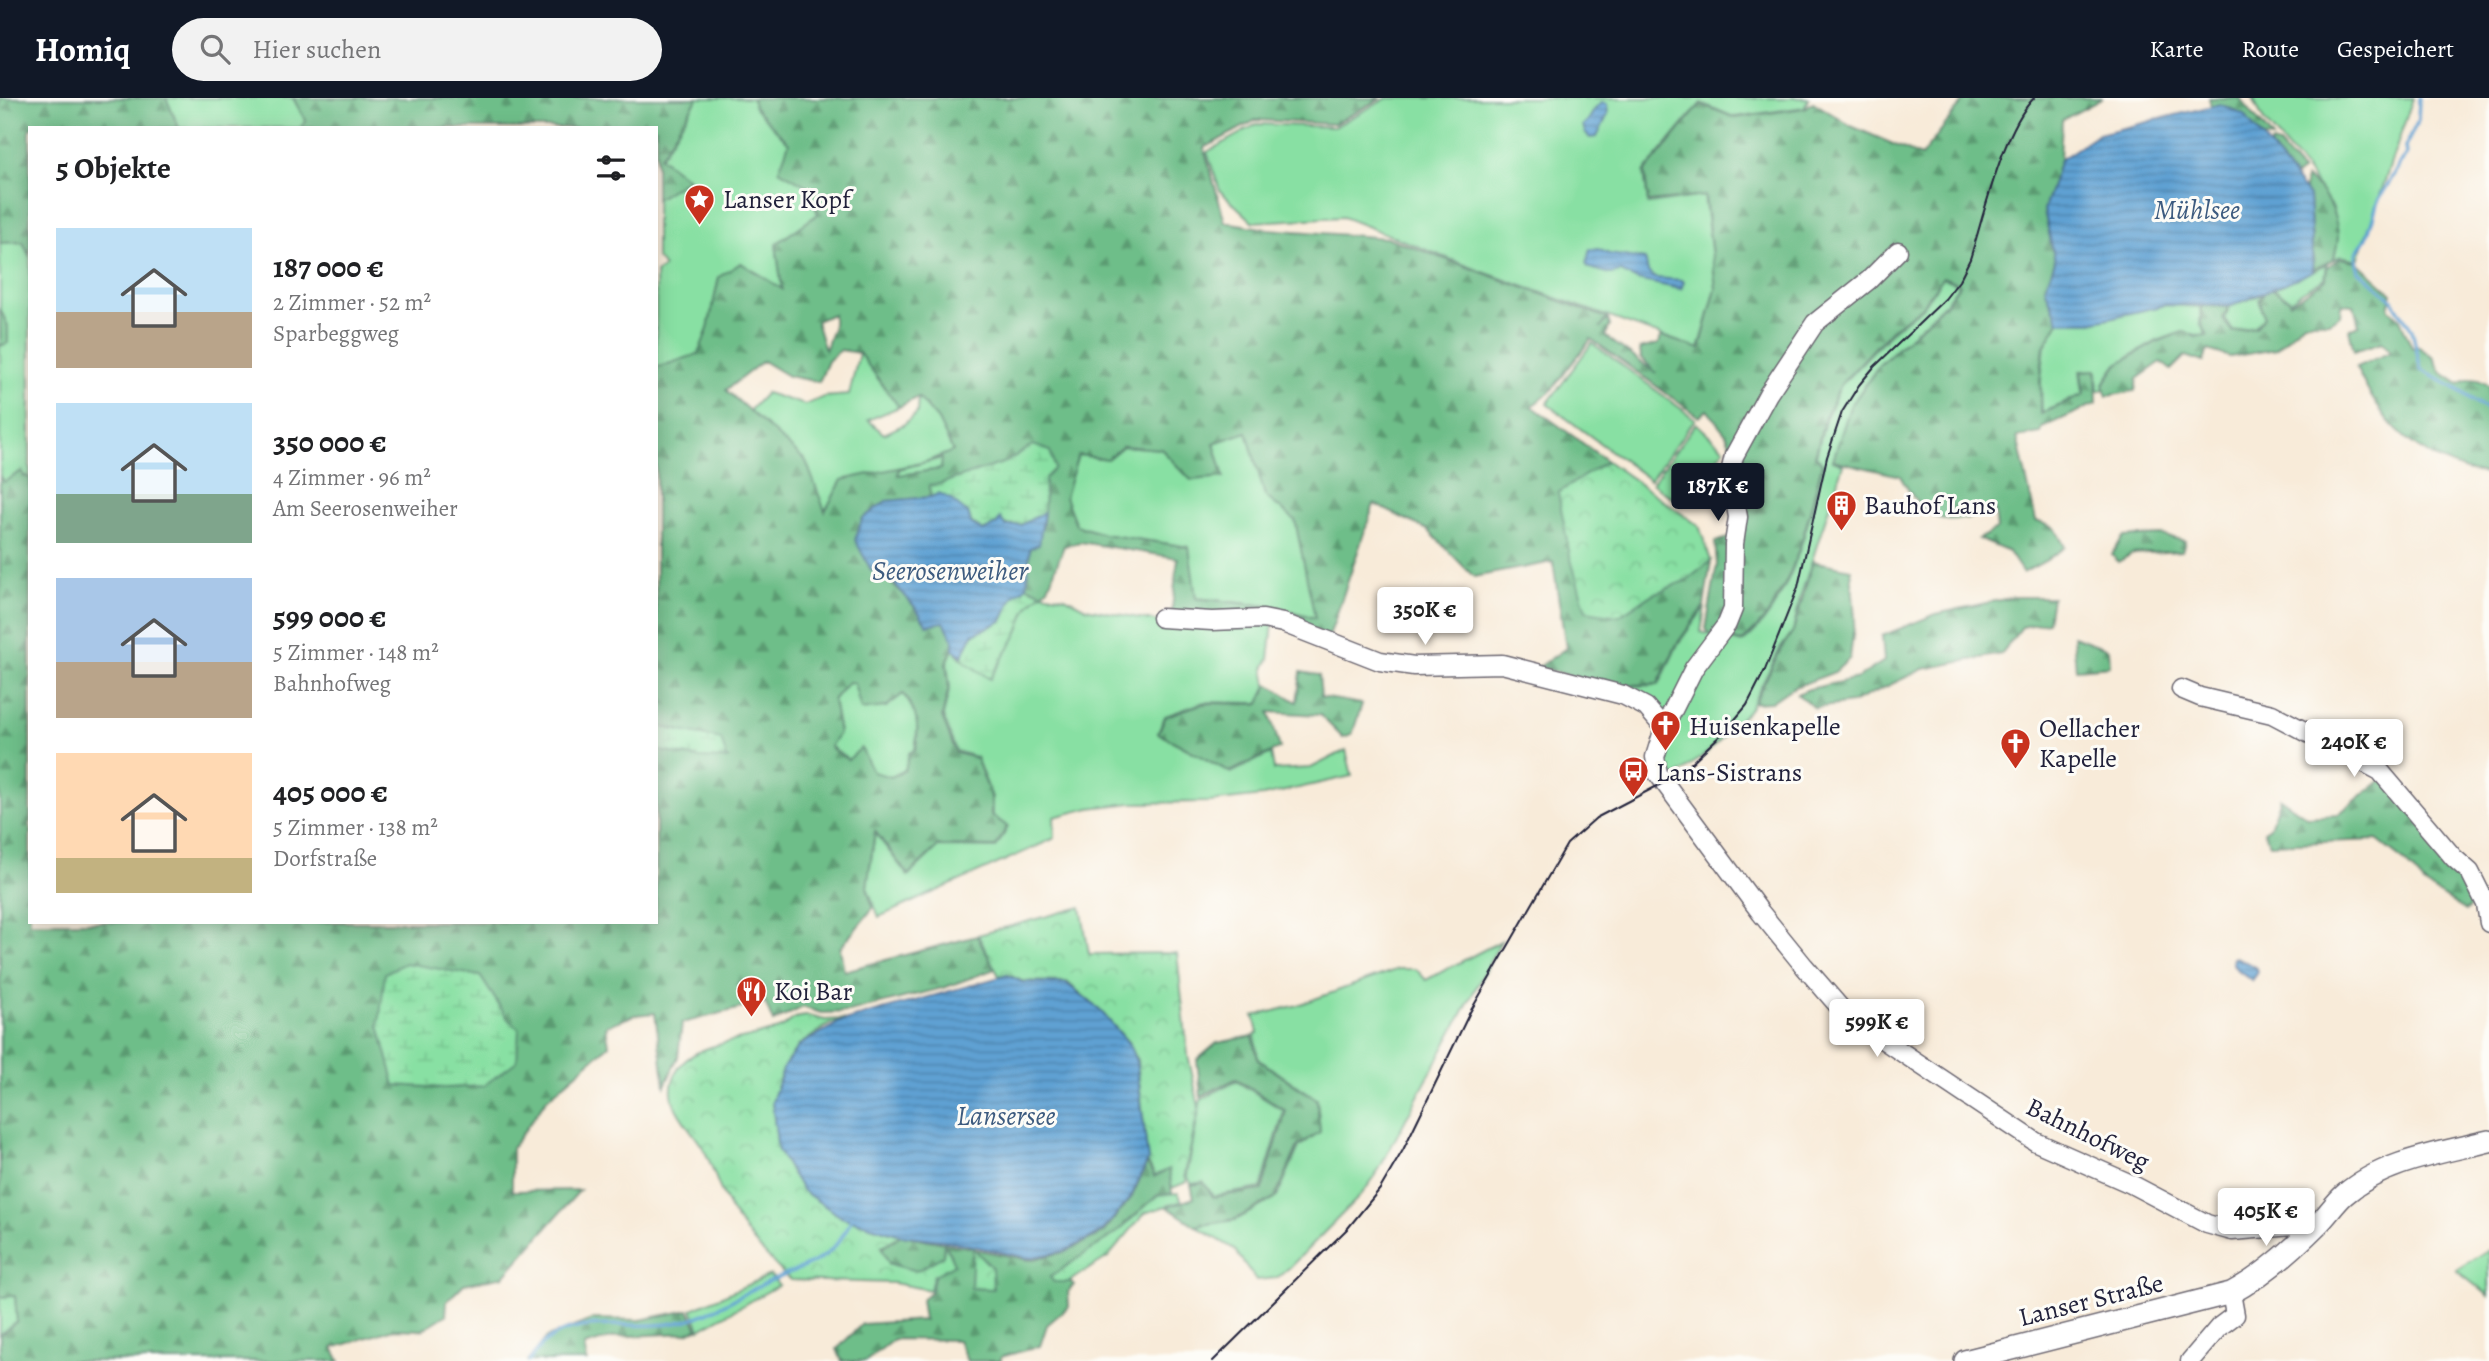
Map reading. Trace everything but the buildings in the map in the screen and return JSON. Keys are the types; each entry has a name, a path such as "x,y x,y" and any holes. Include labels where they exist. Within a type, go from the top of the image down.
{"main road":[{"name":"Lanser Straße","path":"1965,1361 2231,1293 2263,1272 2317,1224 2344,1195 2380,1172 2415,1159 2489,1141"}],"street":[{"path":"1161,618 1212,621 1263,619 1283,623 1380,661 1414,666 1502,664 1623,695 1646,707 1664,728 1694,668 1727,624 1733,609 1734,544 1738,517 1730,467 1736,450 1768,394 1815,323 1869,280 1898,251"},
{"path":"2181,689 2209,699 2256,708 2272,714 2376,769 2454,858 2470,872 2486,904 2489,923"},
{"name":"Bahnhofweg","path":"1664,728 1655,757 1659,778 1761,913 1826,992 1857,1022 2041,1146 2121,1179 2203,1222 2232,1231 2317,1224"},
{"path":"2190,1361 2219,1327 2235,1315 2231,1293"}],"green space":[{"path":"0,98 166,98 178,126 28,126 28,253 23,242 0,243"},
{"path":"166,98 293,98 306,122 302,126 178,126"},
{"path":"293,98 698,98 660,157 688,179 658,198 658,126 302,126 306,121"},
{"path":"698,98 752,98 755,107 789,143 780,170 807,186 818,214 776,244 782,290 741,263 719,277 708,329 698,355 658,367 658,272 664,267 658,260 658,198 688,179 660,158"},
{"path":"752,98 1099,98 1104,103 1136,98 1381,98 1334,124 1256,120 1204,148 1225,222 1268,229 1388,238 1607,318 1600,328 1608,319 1610,326 1605,336 1656,373 1641,357 1640,349 1659,344 1661,336 1700,349 1716,288 1705,196 1648,202 1645,172 1701,104 1735,118 1804,108 1813,102 1851,126 1921,156 1966,98 2103,98 2062,120 2060,160 2044,210 2055,261 2045,288 2059,322 2044,346 2040,381 2041,414 2084,395 2081,371 2096,370 2097,403 2042,428 2041,433 2017,437 2036,521 2055,528 2065,547 2023,573 2009,552 1978,539 1997,529 1995,510 1962,519 1938,518 1919,504 1900,476 1833,460 1850,407 1879,366 1945,304 1960,284 1943,277 1922,306 1893,328 1841,384 1825,417 1815,456 1822,463 1795,560 1773,607 1741,642 1710,634 1706,629 1717,564 1715,542 1728,538 1740,542 1732,448 1726,434 1707,410 1699,417 1591,339 1550,392 1532,406 1607,461 1558,493 1619,616 1651,595 1687,580 1711,561 1704,606 1677,644 1658,684 1606,686 1539,667 1566,648 1553,562 1474,577 1428,530 1374,504 1329,637 1276,616 1171,617 1178,558 1080,542 1064,546 1048,588 1042,593 1027,586 1030,548 1043,526 1044,512 1045,478 1033,445 1006,462 940,484 929,485 931,497 886,501 862,519 871,570 903,593 927,625 944,621 953,639 953,649 946,663 949,687 942,717 956,753 976,758 991,797 991,815 1007,826 996,847 938,846 908,875 875,831 867,887 873,908 840,948 844,971 977,936 995,969 946,987 849,1012 821,1013 803,1007 773,1022 765,1002 682,1023 678,1057 665,1086 655,1013 635,1015 606,1026 609,1045 547,1099 512,1148 512,1191 580,1190 504,1276 464,1284 447,1301 446,1315 422,1330 394,1329 333,1348 340,1361 0,1361 0,1335 17,1321 15,1296 0,1297 0,477 4,482 22,471 28,477 28,924 658,924 658,750 699,758 727,758 678,730 658,726 658,367 698,354 708,329 719,277 741,263 782,289 776,244 818,214 807,186 779,170 789,143 754,107","holes":["833,314 833,328 825,351 816,321","840,350 859,353 899,407 918,397 938,420 953,451 925,462 842,480 825,511 806,461 726,390 763,361 788,376 819,382 828,361","1247,432 1265,496 1295,520 1315,618 1277,607 1196,598 1189,547 1103,534 1076,525 1065,497 1078,455 1107,459 1123,446 1161,449 1191,480 1224,477 1214,443","942,458 941,469 898,475 899,469","848,682 854,683 861,710 886,707 903,694 912,707 917,733 916,749 909,753 905,770 891,777 873,772 861,748 848,760 830,747 839,733 833,700","480,976 508,1019 483,1086 445,1088 395,1085 379,1025"]},
{"path":"1387,98 1809,98 1804,107 1734,117 1701,103 1644,172 1648,204 1704,196 1716,288 1699,349 1478,270 1343,217 1253,222 1220,191 1207,152 1257,124 1334,127"},
{"path":"2209,98 2240,98 2273,139 2263,138 2234,110 2219,105 2211,106"},
{"path":"2253,98 2413,98 2358,260 2341,256 2334,259 2338,237 2332,208 2305,169 2264,121"},
{"path":"2272,143 2279,145 2302,172 2294,177 2270,146"},
{"path":"2305,178 2324,195 2335,219 2338,236 2334,259 2314,269 2309,196 2305,190"},
{"path":"23,242 28,253 28,477 22,471 4,482 0,477 0,346 8,342 8,326 0,309 0,243"},
{"path":"2340,258 2356,261 2392,293 2388,308 2399,317 2412,348 2418,346 2434,358 2441,372 2459,384 2474,379 2489,386 2489,476 2463,469 2426,452 2410,442 2385,417 2356,367 2391,352 2382,342 2354,351 2349,329 2359,325 2354,305 2341,304 2340,315 2329,322 2304,322 2276,349 2230,357 2208,350 2203,362 2185,356 2171,370 2161,362 2137,379 2135,391 2107,396 2103,385 2118,364 2157,342 2185,331 2195,337 2208,336 2201,323 2202,306 2228,307 2223,319 2233,332 2256,328 2264,316 2260,300 2264,292 2271,289 2289,299 2290,303 2326,279 2327,267"},
{"path":"2327,264 2325,278 2289,302 2289,298 2273,289"},
{"path":"1943,278 1959,284 1944,304 1879,365 1850,407 1833,460 1843,464 1800,598 1793,631 1780,649 1749,710 1708,752 1669,782 1661,769 1670,724 1606,687 1659,685 1678,644 1705,607 1701,632 1742,643 1759,627 1773,607 1796,561 1823,464 1816,456 1826,417 1841,385 1894,329 1922,307"},
{"path":"2263,294 2259,300 2264,316 2255,327 2233,331 2225,319 2229,307"},
{"path":"2166,305 2200,307 2200,324 2207,335 2195,336 2185,331 2157,341 2117,364 2103,384 2104,389 2098,391 2097,370 2080,371 2083,394 2042,413 2041,381 2045,346 2059,322 2091,322"},
{"path":"0,309 8,326 8,343 0,346"},
{"path":"1592,343 1695,419 1650,480 1547,404"},
{"path":"859,353 899,407 868,420 884,434 903,425 917,413 918,396 938,420 953,451 931,461 943,457 941,469 897,476 899,469 825,512 806,461 748,412 766,393 805,405 824,397 849,395"},
{"path":"1696,423 1724,449 1682,505 1652,483"},
{"path":"1247,431 1265,496 1295,520 1316,618 1277,607 1195,598 1189,547 1103,534 1076,525 1065,497 1078,455 1107,459 1123,446 1161,449 1191,480 1224,477 1214,442"},
{"path":"1033,445 1050,451 1055,468 1045,478 1044,512 1021,525 997,524 983,531 971,522 968,513 931,497 929,485 940,484 1006,462"},
{"path":"1607,461 1699,526 1711,561 1687,580 1651,595 1619,616 1586,611 1570,556 1558,493"},
{"path":"2161,535 2185,541 2182,551 2132,554 2118,562 2112,555 2123,537"},
{"path":"1813,561 1851,569 1855,619 1850,658 1835,672 1790,689 1771,702 1754,703 1793,631"},
{"path":"1027,586 1042,593 1029,605 1016,636 990,679 964,661 962,656 973,634 1002,621 1013,597"},
{"path":"1042,593 1065,597 1086,608 1155,621 1273,623 1269,659 1264,668 1267,685 1259,703 1204,702 1165,716 1158,733 1231,773 1271,753 1274,770 1311,768 1346,750 1352,776 1263,796 1210,802 1132,803 1090,808 1054,817 1055,838 879,917 867,887 875,833 908,876 938,847 996,848 1008,827 992,815 992,797 976,757 956,751 943,716 950,687 947,663 953,649 964,661 1020,628 1027,608"},
{"path":"2014,597 2052,597 2048,622 2022,627 2001,654 1923,669 1852,703 1815,708 1797,694 1858,678 1884,661 1882,636 1936,614"},
{"path":"2073,636 2109,649 2110,666 2076,669"},
{"path":"1301,672 1319,675 1321,697 1362,704 1352,735 1343,738 1320,715 1269,712 1280,748 1230,772 1158,733 1166,716 1204,703 1260,704 1268,684 1297,702"},
{"path":"848,682 854,683 886,707 903,694 912,708 917,726 915,749 909,754 905,770 898,775 890,777 874,774 830,746 839,733 833,700"},
{"path":"658,726 721,739 727,759 699,758 658,750"},
{"path":"2384,778 2465,873 2477,900 2466,911 2425,885 2404,861 2377,840 2270,844 2264,831 2270,827 2280,798 2307,817 2337,815"},
{"path":"1081,907 1089,954 1177,953 1188,1055 1199,1107 1185,1174 1187,1182 1172,1188 1169,1169 1155,1176 1148,1163 1137,1060 1129,1043 1099,1009 1067,982 1022,981 1007,974 999,976 978,935"},
{"path":"1501,941 1376,1175 1361,1195 1290,1267 1277,1278 1256,1280 1234,1249 1196,1226 1236,1220 1277,1197 1299,1147 1320,1131 1317,1099 1258,1059 1255,1035 1258,1033 1254,1016 1298,1005 1398,969 1416,969 1426,980"},
{"path":"405,963 480,976 508,1019 519,1029 517,1061 483,1086 445,1088 395,1085 379,1025 385,973"},
{"path":"809,1016 825,1020 845,1019 830,1024 799,1045 784,1066 772,1102 778,1151 803,1191 841,1217 900,1235 881,1247 889,1264 916,1271 943,1256 945,1244 954,1264 933,1276 930,1290 893,1283 790,1280 737,1220 721,1191 706,1154 674,1104 672,1084 676,1073 681,1065 698,1052 719,1044 774,1031 795,1018"},
{"path":"1253,1036 1258,1060 1317,1100 1320,1132 1298,1146 1276,1197 1236,1219 1196,1226 1167,1207 1194,1198 1191,1185 1204,1183 1213,1197 1262,1190 1286,1111 1236,1079 1201,1096 1197,1060 1217,1043"},
{"path":"1236,1081 1284,1111 1261,1188 1213,1196 1204,1182 1191,1184 1187,1175 1201,1099"},
{"path":"1147,1163 1154,1177 1169,1169 1172,1194 1158,1195 1113,1235 1050,1277 1054,1282 1071,1282 1074,1285 1068,1291 1069,1306 1047,1325 1040,1346 1001,1357 1001,1361 967,1361 958,1340 894,1339 866,1361 842,1361 837,1349 862,1324 924,1320 921,1299 931,1292 934,1276 954,1264 945,1243 973,1248 971,1288 992,1289 992,1268 974,1249 1029,1260 1065,1252 1103,1233 1132,1197"},
{"path":"1178,1193 1182,1201 1145,1213 1108,1257 1068,1282 1054,1282 1050,1277 1114,1235 1158,1195"},
{"path":"901,1235 944,1243 943,1256 916,1271 889,1263 882,1248"},
{"path":"973,1248 992,1268 993,1289 971,1288"},
{"path":"2489,1249 2489,1296 2456,1270"},
{"path":"770,1275 779,1285 700,1329 692,1309"},
{"path":"15,1295 17,1321 0,1335 0,1297"},
{"path":"689,1310 698,1329 686,1333 614,1337 584,1346 587,1361 528,1361 547,1337 594,1319 640,1320"}],"water":[{"path":"1602,103 1607,104 1608,114 1597,137 1590,138 1583,125"},
{"name":"Mühlsee","path":"2220,104 2244,115 2309,196 2313,271 2232,306 2166,305 2091,322 2059,322 2045,288 2055,261 2044,210 2060,160 2099,134"},
{"path":"1590,249 1645,259 1648,272 1655,278 1684,282 1681,289 1637,280 1621,272 1611,274 1589,268 1586,264"},
{"name":"Seerosenweiher","path":"939,493 968,513 971,523 983,531 997,524 1000,518 1006,526 1021,525 1044,512 1039,544 1030,548 1027,586 1013,597 1002,621 973,634 962,656 953,649 953,639 944,622 927,625 893,582 871,570 855,540 862,519 886,501 931,497"},
{"path":"2236,957 2257,968 2258,972 2252,981 2237,970 2232,962"},
{"name":"Lansersee","path":"1007,975 1022,982 1066,983 1099,1009 1129,1044 1136,1061 1148,1160 1131,1197 1102,1232 1065,1251 1028,1258 954,1242 901,1235 841,1217 803,1191 778,1151 772,1102 784,1066 800,1045 840,1022"}],"waterway":[{"path":"2419,98 2418,121 2405,147 2406,154 2378,201 2367,237 2356,253 2357,264 2359,271 2391,298 2412,330 2421,370 2455,388 2489,411"},
{"path":"779,1277 831,1251 851,1220"},
{"path":"529,1361 543,1344 557,1334 591,1326 649,1325 684,1321 777,1278"}],"tram line":[{"path":"1213,1361 1348,1228 1380,1189 1403,1150 1470,1012 1567,844 1596,818 1663,783 1688,766 1727,729 1747,705 1765,670 1798,587 1827,457 1842,412 1874,367 1945,299 1959,281 1970,259 2004,151 2023,112 2034,98"}],"place":[{"name":"Lanser Kopf","path":"700,226"},
{"name":"Bauhof Lans","path":"1841,532"},
{"name":"Huisenkapelle","path":"1666,753"},
{"name":"Oellacher Kapelle","path":"2016,770"},
{"name":"Lans-Sistrans","path":"1633,799"},
{"name":"Koi Bar","path":"751,1018"}]}
